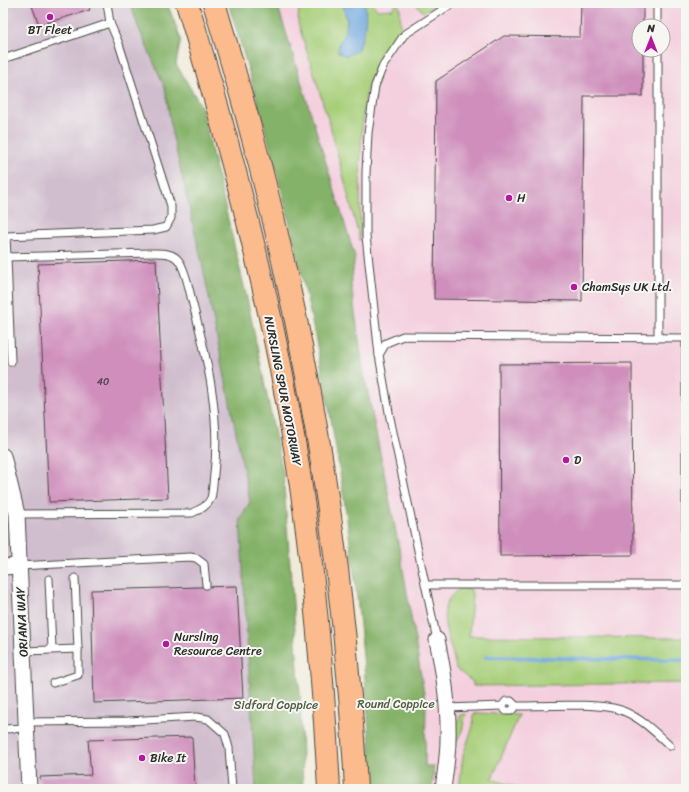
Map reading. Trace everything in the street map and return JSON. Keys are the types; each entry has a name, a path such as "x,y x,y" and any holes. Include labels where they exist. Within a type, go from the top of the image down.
{"highway":[{"name":"NURSLING SPUR MOTORWAY","path":"187,3 219,110 241,191 285,391 304,507 317,615 329,789"},
{"name":"NURSLING SPUR MOTORWAY","path":"214,3 249,121 265,186 293,305 316,428 334,537 349,682 356,789"}],"street":[{"name":"ORIANA WAY","path":"3,456 17,514 18,566 24,651 29,789"},
{"path":"3,567 18,566"},
{"path":"437,640 445,680 447,708 448,739 443,789"}],"lane":[{"path":"11,362 5,236 153,230 166,227 171,218 171,206 168,192 119,44 110,23 107,3"},
{"path":"437,640 390,418 379,355 366,236 368,133 375,86 383,66 404,35 453,3"},
{"path":"657,3 657,18"},
{"path":"3,59 110,23"},
{"path":"658,58 658,338"},
{"path":"7,256 151,253 173,255 179,261 195,309 207,360 216,430 216,452 211,498 206,506 192,513 17,514"},
{"path":"379,355 386,343 403,336 686,338 686,545"},
{"path":"18,566 190,557 196,558 204,564 206,585"},
{"path":"53,683 78,675 75,578"},
{"path":"49,579 52,650"},
{"path":"425,585 686,585"},
{"path":"24,651 78,649"},
{"path":"447,708 502,706 506,701 511,701 516,706 608,708 623,711 652,729 670,746"},
{"path":"3,729 27,725 196,717 208,719 225,734 229,748 232,789"}],"shaded area":[{"path":"3,3 130,3 139,29 165,88 172,133 202,263 250,502 240,519 256,789 3,789"},
{"path":"277,3 686,3 686,789 432,789 433,766 425,766 426,705 401,557 363,368 351,284 355,257"}],"green space":[{"name":"Sidford Coppice","path":"130,3 167,3 181,39 176,64 201,106 248,303 283,473 300,695 303,789 256,789 240,519 250,502 202,263 172,133 165,88 139,29"},
{"name":"Round Coppice","path":"228,3 277,3 355,257 351,284 363,368 401,557 426,705 425,766 434,766 432,789 372,789 366,689 356,590 343,490 326,392 306,293 283,196 257,99"},
{"path":"299,3 373,3 377,10 392,9 397,3 400,8 401,28 381,57 372,74 367,89 362,126 360,165 360,241 331,129 298,23"},
{"path":"415,3 440,3 423,12"},
{"path":"461,588 471,590 472,595 469,636 686,638 686,683 473,686 473,682 456,669 445,625 444,614 446,604 451,596"},
{"path":"466,714 462,731 454,747 455,725 461,715"},
{"path":"474,714 519,715 492,779 521,789 459,789 463,755 473,726"}],"water":[{"path":"342,3 365,3 366,10 365,28 360,45 357,51 346,56 338,52 339,43 344,34 347,21"}],"building":[{"name":"BT Fleet","path":"31,3 87,3 90,10 39,25"},
{"name":"H","path":"581,3 643,3 643,18 631,18 631,58 643,58 643,96 584,96 582,301 434,299 436,81 504,36 580,37"},
{"path":"156,260 168,498 49,502 38,264"},
{"name":"D","path":"632,363 633,555 500,556 499,364"},
{"name":"Nursling Resource Centre","path":"237,586 243,698 94,703 91,590"},
{"name":"Bike It","path":"192,737 195,789 41,789 40,777 91,775 88,740"}],"waterway":[{"path":"486,657 686,660"}],"place":[{"name":"BT Fleet","path":"50,17"},
{"name":"H","path":"509,198"},
{"name":"ChamSys UK Ltd.","path":"574,287"},
{"name":"D","path":"566,460"},
{"name":"Nursling Resource Centre","path":"166,644"},
{"name":"Bike It","path":"142,758"}]}
